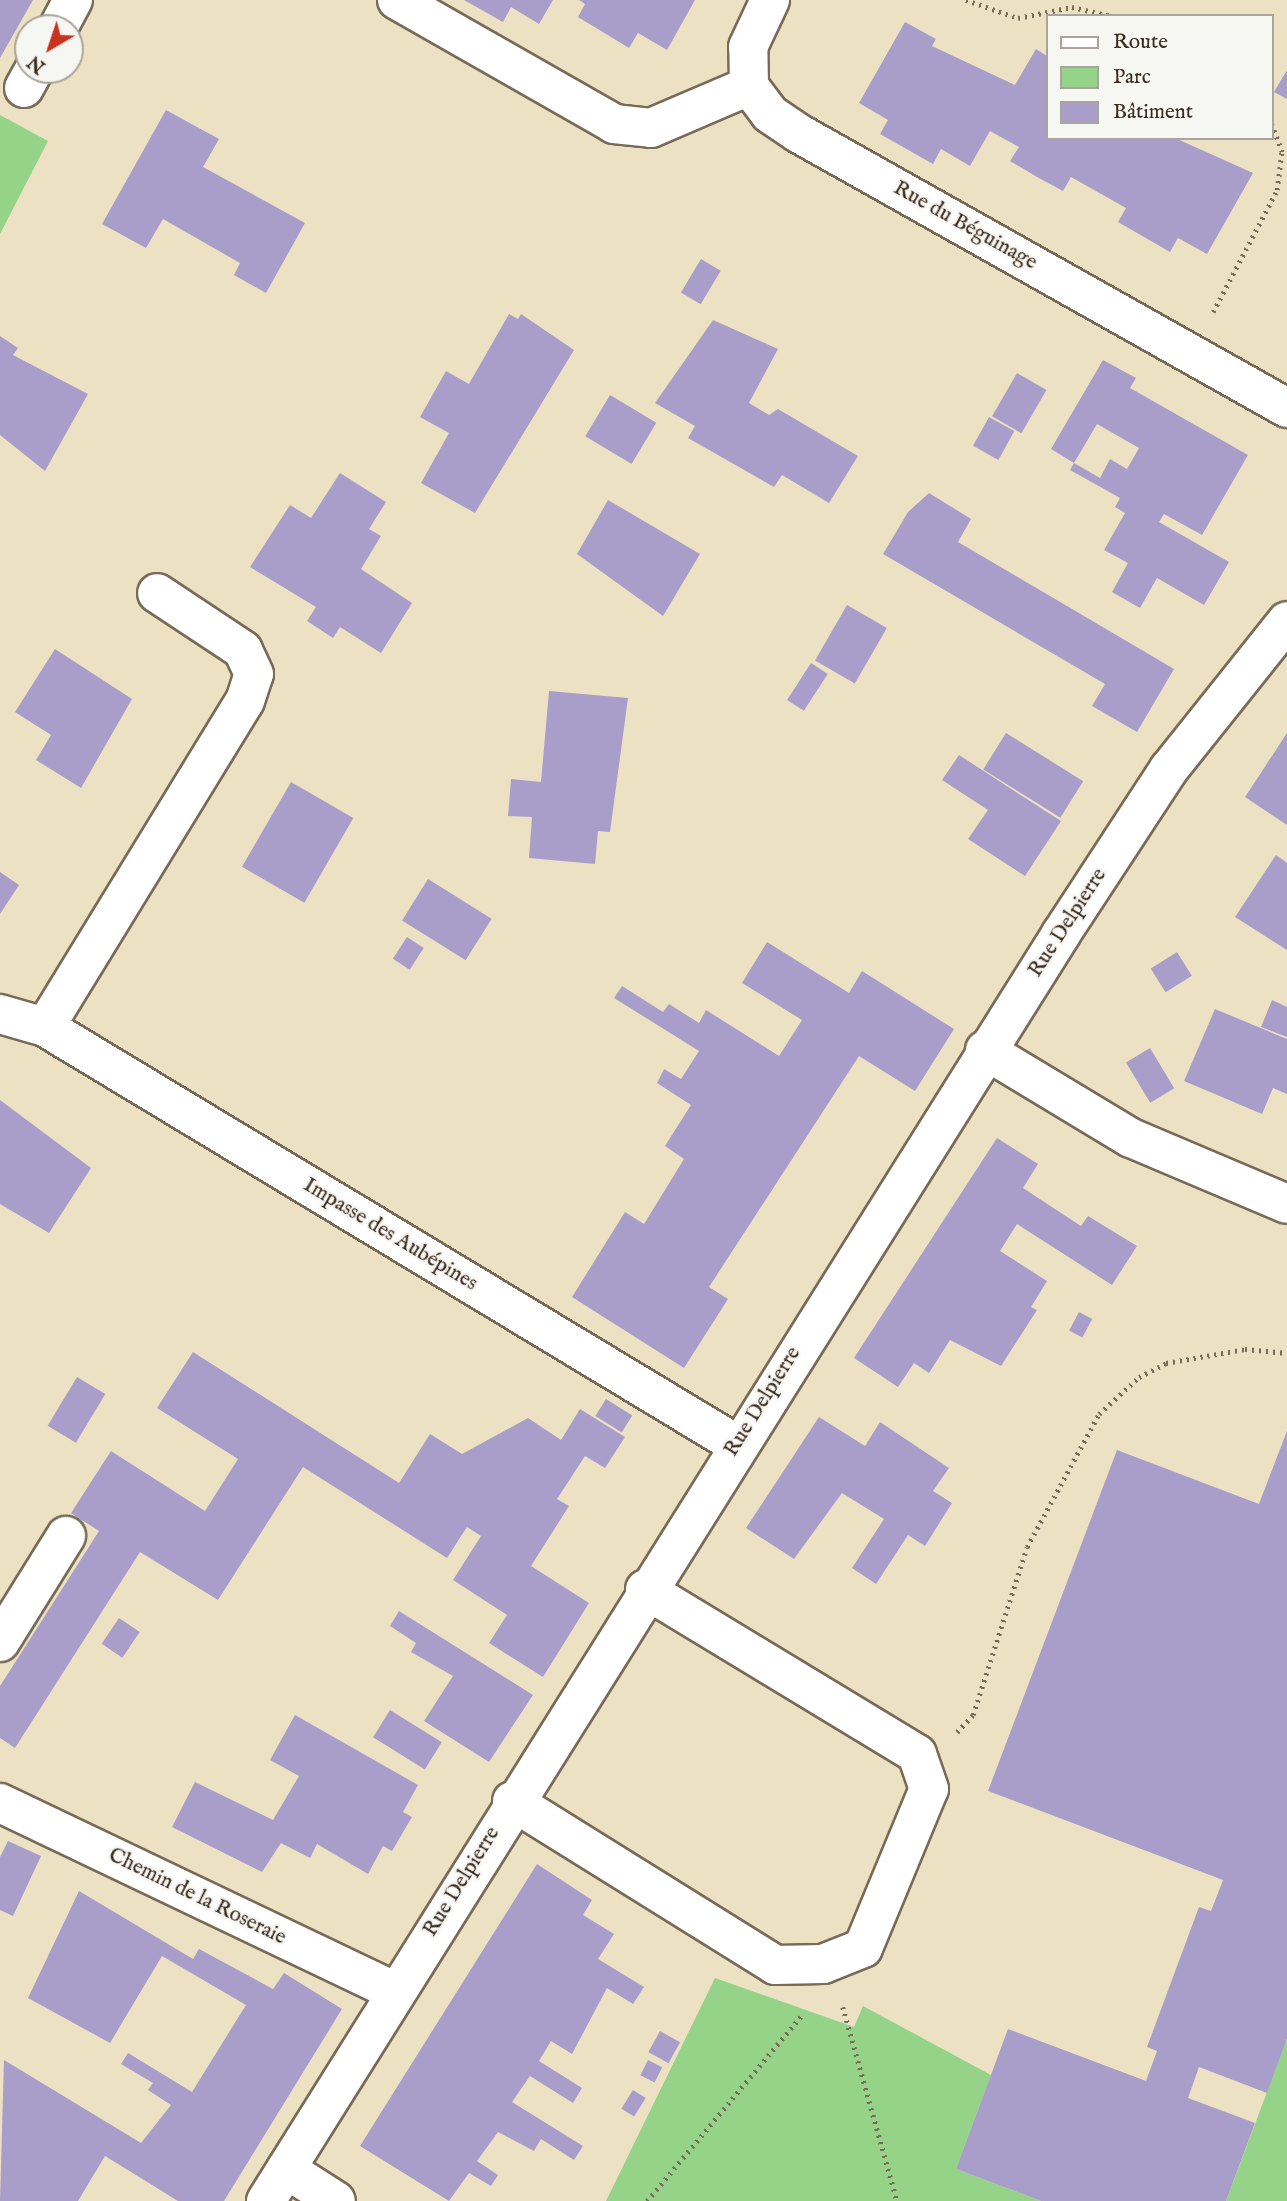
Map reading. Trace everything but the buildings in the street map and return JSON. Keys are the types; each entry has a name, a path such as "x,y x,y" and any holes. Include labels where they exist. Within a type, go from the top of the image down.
{"street":[{"path":"397,0 614,124 651,128 749,86 748,47 770,0"},
{"name":"Rue du Béguinage","path":"749,86 770,114 798,133 1192,352 1287,408"},
{"path":"45,1027 245,701 254,674 243,650 157,593"},
{"name":"Rue Delpierre","path":"267,2201 512,1801 985,1051 1169,769 1287,621"},
{"name":"Impasse des Aubépines","path":"0,1014 45,1027 736,1444"},
{"path":"985,1051 1131,1138 1287,1204"},
{"path":"0,1642 66,1536"},
{"path":"512,1801 775,1965 827,1973 863,1948 929,1789 917,1754 645,1589"},
{"name":"Chemin de la Roseraie","path":"0,1802 394,1991"},
{"path":"286,2169 336,2201"}],"path":[{"path":"966,0 1018,19 1081,7 1104,14"},
{"path":"1192,352 1277,190 1282,152 1273,129"},
{"path":"922,1770 973,1715 1027,1547 1099,1414 1139,1377 1166,1363 1245,1349 1287,1353"},
{"path":"647,2201 827,1973"},
{"path":"827,1973 864,2067 897,2201"}],"green space":[{"path":"0,115 48,141 0,234"},
{"path":"715,1978 854,2027 863,2006 991,2075 956,2169 1041,2201 606,2201"},
{"path":"1287,2039 1287,2201 1226,2201"}]}
